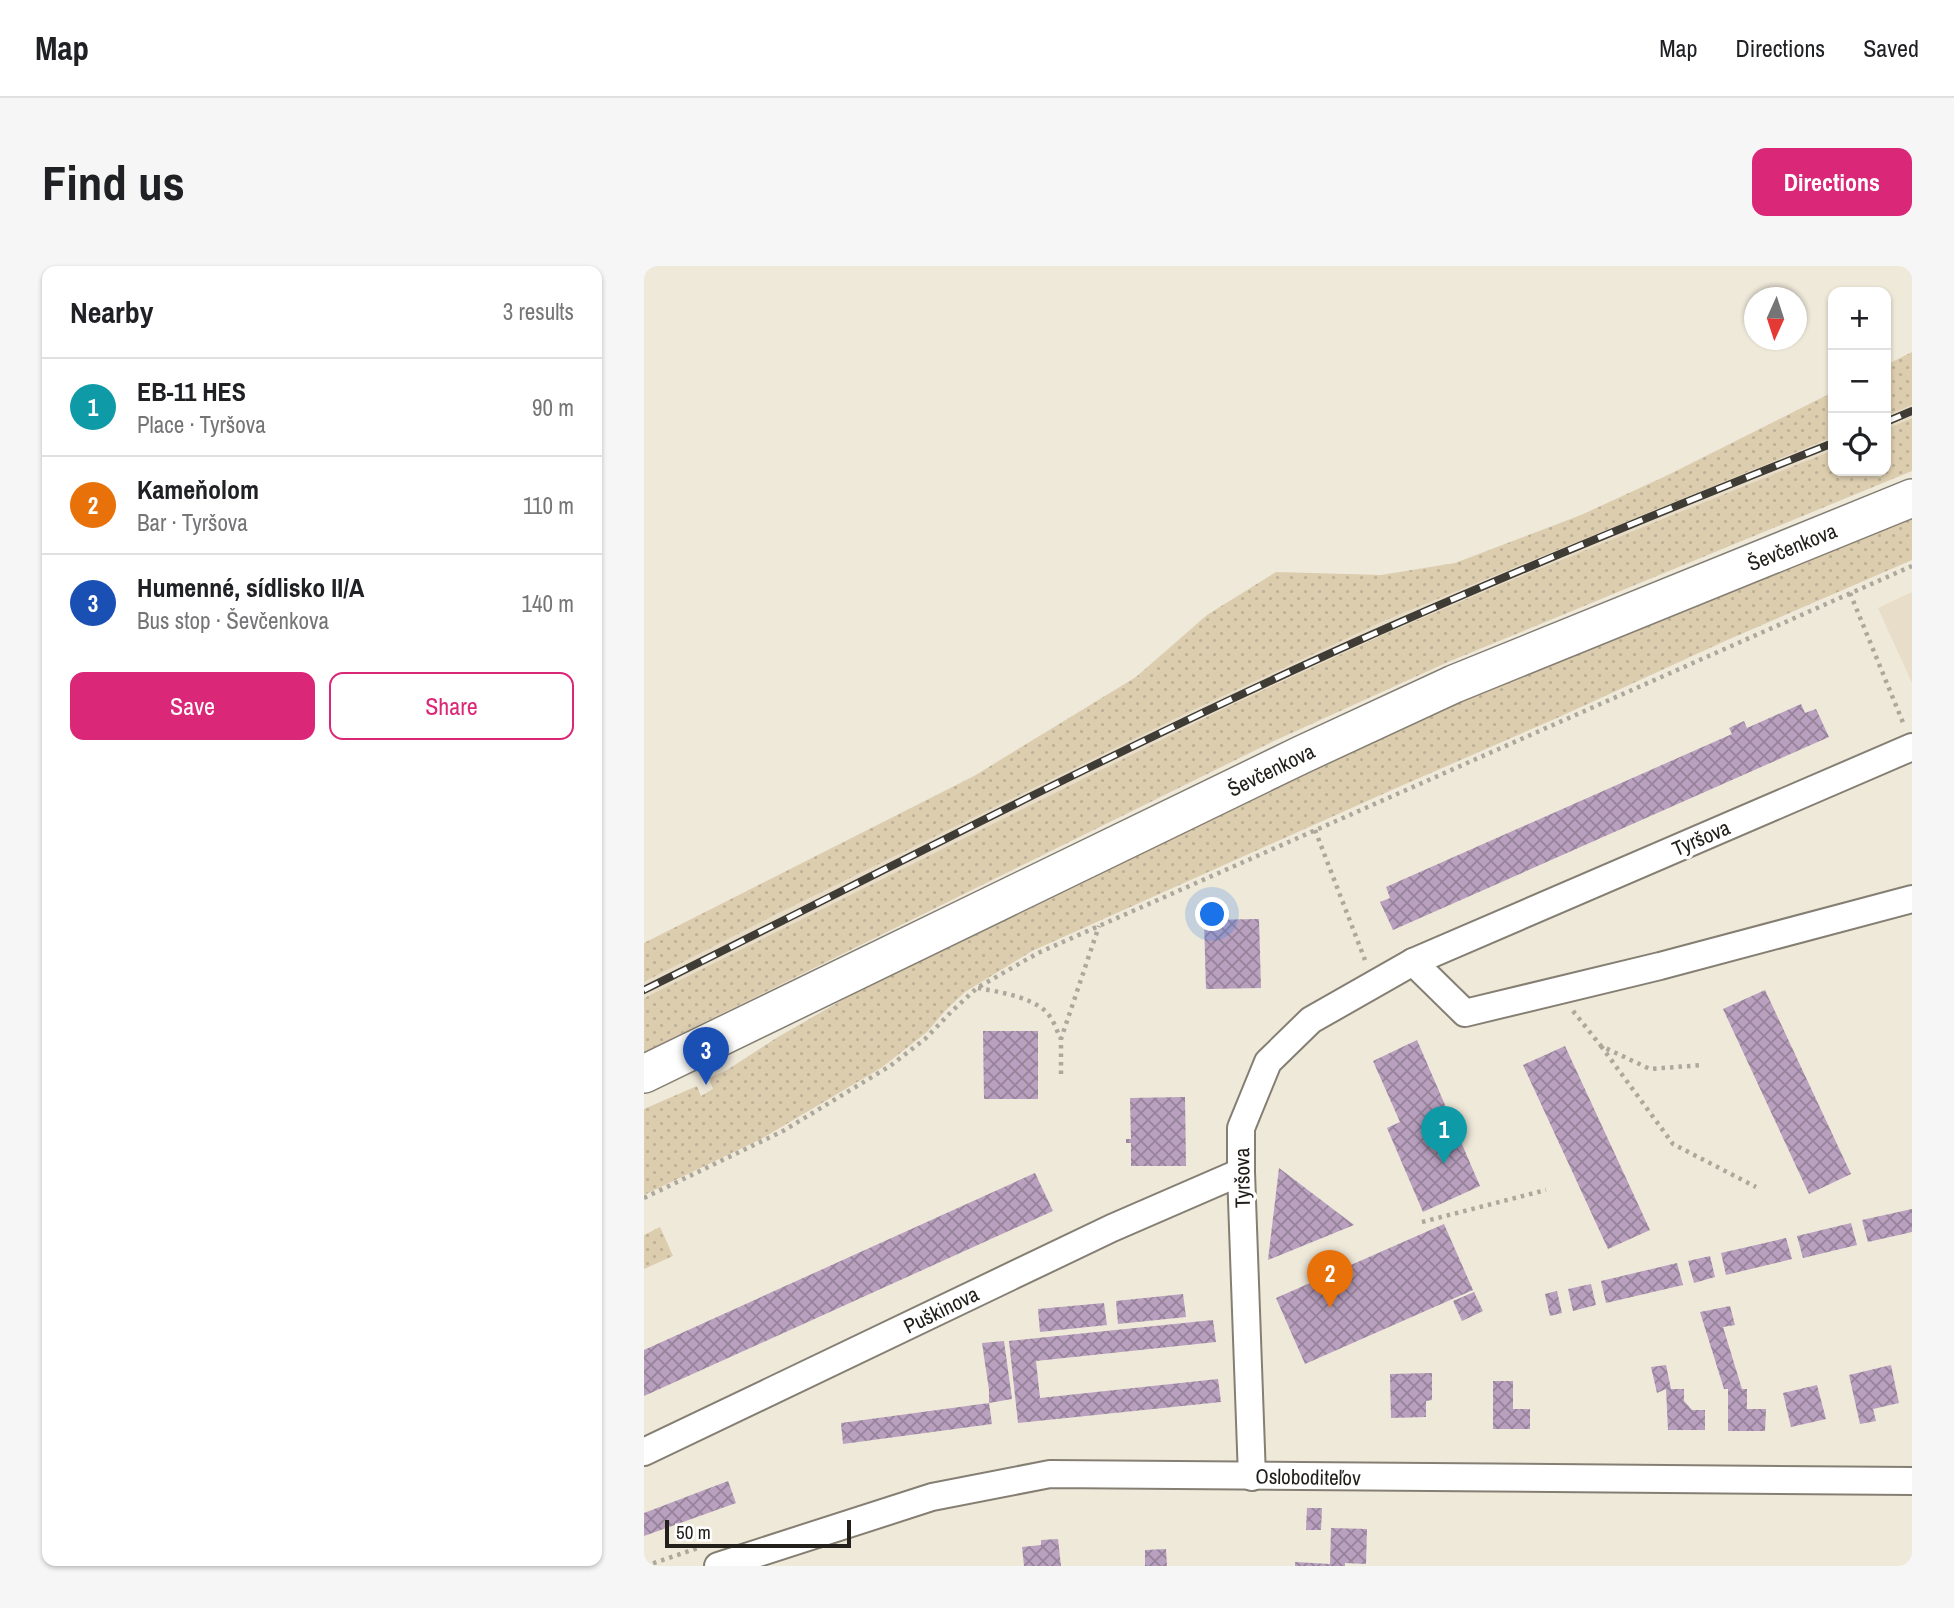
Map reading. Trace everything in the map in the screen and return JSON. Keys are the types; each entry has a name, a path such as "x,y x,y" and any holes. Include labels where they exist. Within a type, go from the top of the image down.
{"main road":[{"name":"Ševčenkova","path":"644,1074 1301,755 1454,684 1912,498"}],"street":[{"name":"Tyršova","path":"1252,1477 1241,1128 1268,1062 1311,1020 1413,962 1909,740"},
{"path":"1413,962 1465,1013 1660,966 1912,899"},
{"name":"Puškinova","path":"644,1452 1112,1228 1241,1172"},
{"name":"Osloboditeľov","path":"718,1566 932,1497 1050,1474 1912,1481"}],"path":[{"path":"644,1198 783,1132 890,1066 925,1040 977,988 1038,953 1912,566"},
{"path":"1850,593 1909,740"},
{"path":"1315,830 1374,984"},
{"path":"1061,1074 1061,1039 1099,925"},
{"path":"977,988 1013,995 1043,1009 1054,1021 1061,1039"},
{"path":"1557,991 1673,1144 1756,1187"},
{"path":"1601,1046 1650,1069 1703,1065"},
{"path":"1422,1222 1546,1190"}],"shaded area":[{"path":"1912,352 1912,405 1891,414 1891,413 1891,362"},
{"path":"1828,395 1828,439 1384,621 1189,712 644,982 644,943 974,776 1136,677 1207,615 1276,572 1381,575 1455,563 1581,515 1668,475"},
{"path":"1912,405 1912,418 1891,427 1891,414"},
{"path":"1912,418 1912,471 1448,662 1274,741 644,1052 644,998 1229,706 1387,633 1502,584 1828,452 1828,476 1891,476 1891,427"},
{"path":"1828,439 1828,452 1502,584 1387,633 1229,706 644,998 644,982 777,914 1189,712 1384,621"},
{"path":"1912,516 1912,560 1032,951 965,992 927,1032 881,1068 761,1139 644,1195 644,1109 697,1086 701,1096 713,1089 709,1078 727,1070 872,983 1164,838 1463,699"},
{"path":"1912,592 1912,683 1878,608"},
{"path":"660,1227 673,1256 644,1269 644,1235"}],"building":[{"path":"1801,704 1805,713 1816,709 1829,737 1393,930 1380,902 1390,898 1386,887 1732,734 1729,728 1744,721 1747,728"},
{"path":"1259,919 1261,988 1206,989 1204,920"},
{"path":"1765,990 1851,1174 1809,1194 1723,1009"},
{"path":"983,1031 1038,1031 1038,1099 984,1099"},
{"path":"1417,1040 1480,1186 1423,1212 1387,1128 1400,1122 1373,1061"},
{"path":"1565,1046 1650,1230 1608,1249 1523,1065"},
{"path":"1185,1097 1186,1166 1131,1166 1131,1143 1126,1143 1126,1139 1131,1139 1130,1098"},
{"path":"1279,1168 1354,1225 1268,1260"},
{"path":"1035,1173 1053,1211 644,1396 644,1350"},
{"path":"1912,1209 1912,1232 1868,1242 1862,1220"},
{"path":"1851,1223 1857,1245 1803,1258 1797,1236"},
{"path":"1444,1224 1473,1290 1305,1364 1276,1298"},
{"path":"1786,1238 1792,1259 1726,1275 1721,1253"},
{"path":"1710,1256 1715,1277 1694,1283 1688,1261"},
{"path":"1677,1263 1683,1285 1606,1303 1601,1281"},
{"path":"1591,1284 1596,1305 1573,1311 1568,1289"},
{"path":"1557,1291 1562,1313 1550,1316 1545,1294"},
{"path":"1474,1292 1483,1311 1462,1321 1453,1301"},
{"path":"1183,1294 1186,1317 1118,1324 1116,1301"},
{"path":"1104,1303 1107,1325 1040,1332 1038,1309"},
{"path":"1730,1306 1735,1325 1723,1327 1742,1389 1747,1389 1747,1409 1766,1409 1765,1431 1728,1431 1728,1389 1724,1389 1700,1312"},
{"path":"1213,1320 1216,1342 1036,1361 1040,1398 1218,1379 1221,1402 1018,1423 1009,1341"},
{"path":"1004,1341 1012,1399 989,1403 982,1343"},
{"path":"1666,1365 1671,1389 1684,1389 1684,1401 1692,1410 1705,1410 1705,1430 1668,1430 1666,1389 1657,1393 1651,1367"},
{"path":"1891,1365 1899,1403 1873,1409 1876,1421 1860,1424 1849,1375"},
{"path":"1432,1373 1432,1400 1426,1401 1426,1417 1391,1418 1390,1374"},
{"path":"1493,1381 1513,1381 1513,1409 1530,1409 1530,1429 1493,1429"},
{"path":"1817,1385 1826,1419 1791,1427 1783,1393"},
{"path":"989,1403 992,1424 843,1444 841,1423"},
{"path":"728,1481 736,1503 644,1536 644,1513"},
{"path":"1307,1508 1322,1508 1321,1530 1306,1530"},
{"path":"1331,1528 1367,1529 1366,1564 1295,1566 1295,1562 1330,1564"},
{"path":"1058,1539 1061,1566 1024,1566 1022,1547 1041,1545 1041,1540"},
{"path":"1166,1549 1167,1566 1145,1566 1145,1550"}],"railway":[{"path":"1891,420 1912,411"},
{"path":"644,990 1085,769 1263,684 1532,565 1828,445"}],"place":[{"name":"Humenné, sídlisko II/A","path":"706,1085"},
{"name":"EB-11 HES","path":"1444,1164"},
{"name":"Kameňolom","path":"1330,1308"}]}
